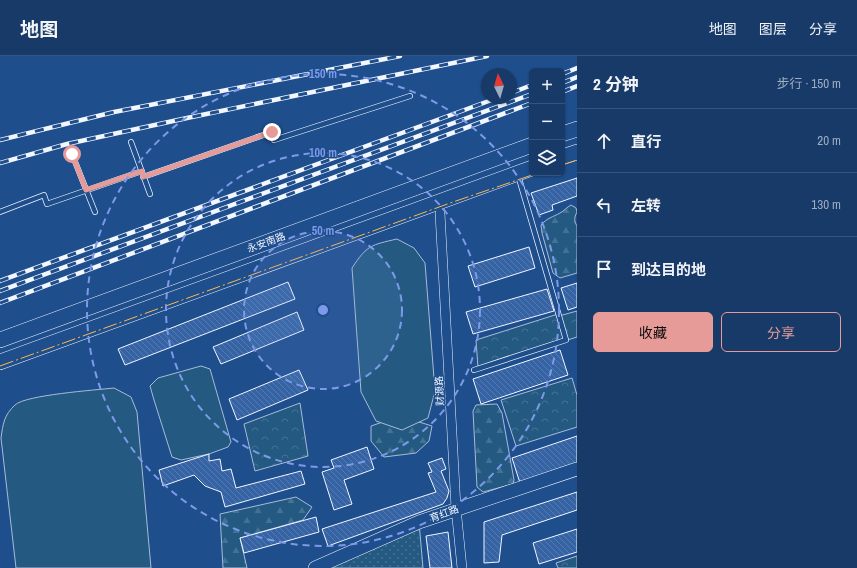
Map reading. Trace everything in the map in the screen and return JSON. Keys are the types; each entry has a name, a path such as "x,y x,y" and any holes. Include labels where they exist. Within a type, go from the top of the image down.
{"main road":[{"path":"565,133 577,129"},
{"name":"永安南路","path":"0,340 529,146"},
{"path":"565,156 577,152"},
{"path":"0,362 529,169"}],"street":[{"name":"财源路","path":"440,213 456,508 462,568"},
{"name":"育红路","path":"315,568 398,531 456,508 577,469"}],"lane":[{"path":"0,212 44,195 47,204 86,190 142,174 272,132 274,140 410,96"},
{"path":"131,142 150,194"},
{"path":"72,154 95,212"},
{"path":"474,370 566,340 518,174"}],"green space":[{"path":"571,205 576,208 577,212 575,216 575,223 577,226 577,273 560,278 553,273 541,225"},
{"path":"397,239 414,248 425,263 435,391 428,418 402,430 376,421 361,392 352,268 370,247"},
{"path":"577,311 577,337 478,368 476,340 558,314 559,316"},
{"path":"201,366 210,369 231,442 228,447 209,454 181,460 172,457 150,386 158,378"},
{"path":"572,378 577,395 577,427 516,446 501,400"},
{"path":"114,388 131,397 137,412 151,568 16,568 1,438 6,416 15,405 21,401 32,398"},
{"path":"300,403 308,456 255,471 244,424"},
{"path":"497,404 502,413 514,480 513,484 483,492 477,487 473,411 476,405"},
{"path":"400,416 432,426 429,441 416,453 384,457 371,441 371,426"},
{"path":"296,497 312,507 303,520 240,538 247,568 223,568 220,514"},
{"path":"419,522 423,568 315,568"},
{"path":"577,556 577,568 558,568 556,563"}],"building":[{"path":"577,178 577,196 552,205 553,210 539,215 531,193"},
{"path":"529,247 535,268 475,287 468,266"},
{"path":"288,282 295,299 125,365 118,349"},
{"path":"577,283 577,307 568,310 561,288"},
{"path":"547,289 554,311 473,334 466,312"},
{"path":"297,312 304,330 221,364 213,347"},
{"path":"560,350 568,375 481,404 473,379"},
{"path":"299,370 308,390 237,420 229,399"},
{"path":"577,436 577,464 520,483 512,458"},
{"path":"367,447 374,469 344,480 352,504 334,510 322,472 334,468 331,460"},
{"path":"209,454 209,461 220,459 222,471 231,469 236,488 301,471 305,484 225,507 221,492 205,486 194,475 163,486 159,470"},
{"path":"442,458 446,469 441,471 449,491 443,504 328,546 322,529 436,492 428,473 432,472 428,463"},
{"path":"577,492 577,510 502,535 499,562 484,563 484,522"},
{"path":"316,517 319,532 244,553 240,538"},
{"path":"577,529 577,552 539,564 533,543"},
{"path":"448,532 452,568 430,568 426,536"}],"railway":[{"path":"0,140 114,112 400,56"},
{"path":"0,163 67,144 487,56"},
{"path":"565,73 577,68"},
{"path":"565,82 577,77"},
{"path":"517,91 529,86"},
{"path":"565,91 577,86"},
{"path":"0,291 529,95"},
{"path":"0,281 481,104"},
{"path":"0,303 529,104"}],"power":[{"path":"565,164 577,160"},
{"path":"0,366 453,202 529,176"}],"route":[{"path":"72,154 86,190 142,171 143,177 272,132"}]}
